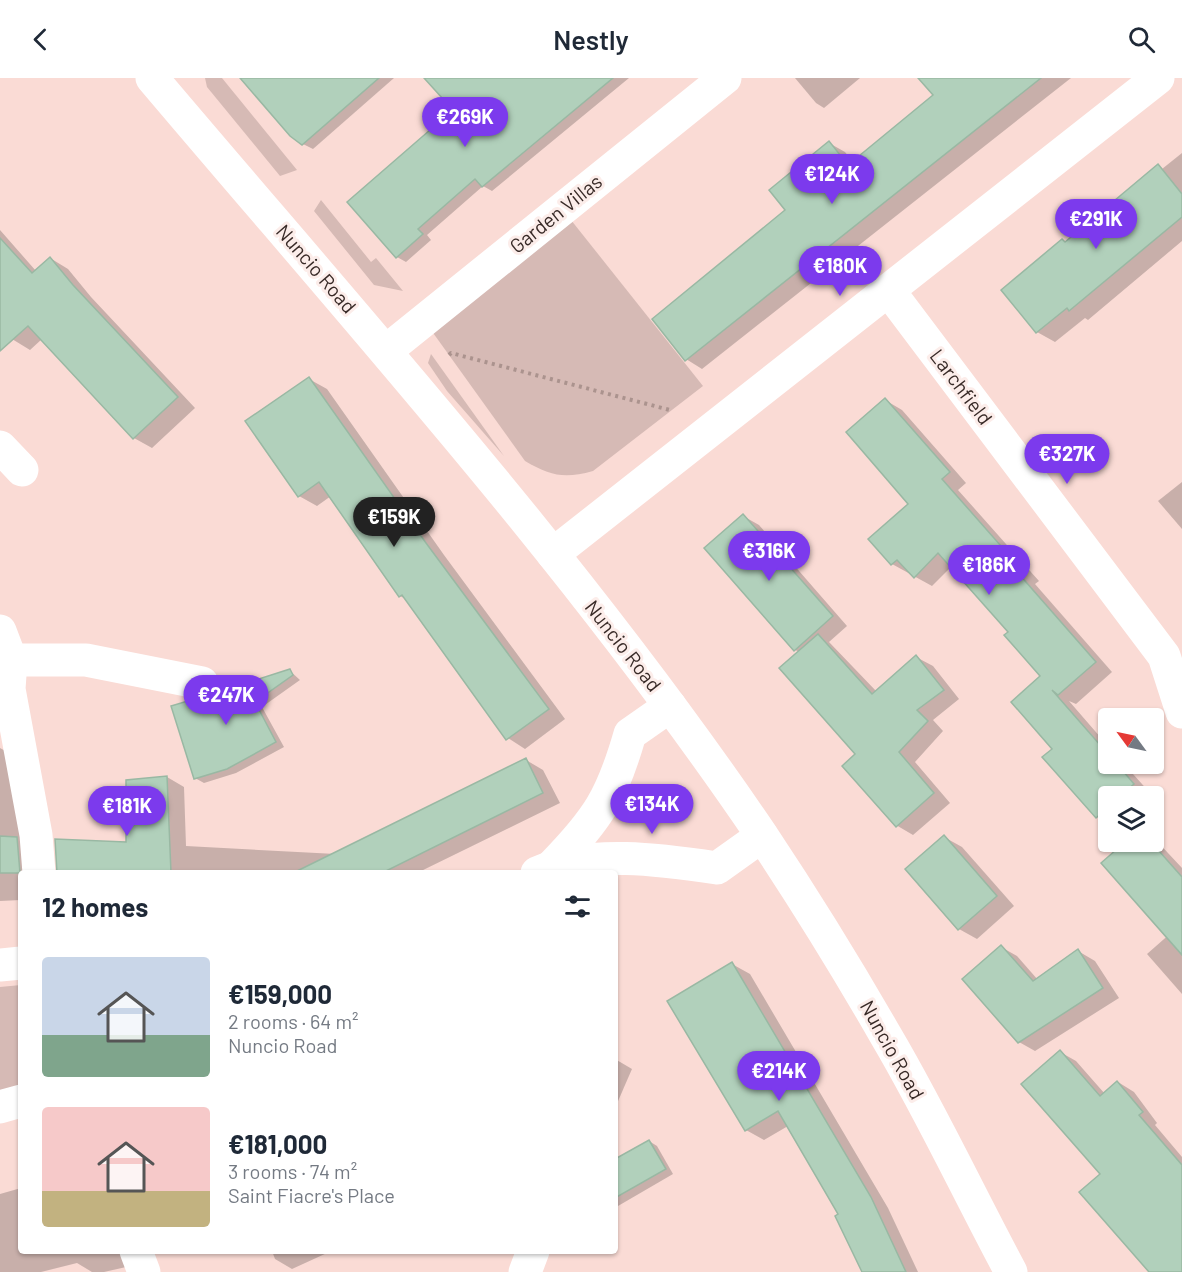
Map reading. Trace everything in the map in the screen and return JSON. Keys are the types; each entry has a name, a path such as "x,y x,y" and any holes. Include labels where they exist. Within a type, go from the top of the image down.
{"street":[{"name":"Garden Villas","path":"386,351 725,78"},
{"path":"553,554 1158,78"},
{"name":"Nuncio Road","path":"154,79 386,351 553,554 670,706 762,836 888,1038 1011,1272"},
{"name":"Larchfield","path":"889,291 1173,648 1182,712"},
{"path":"39,870 36,835 9,689 6,645 202,684"},
{"path":"544,870 588,830 602,808 618,776 630,734 670,706"},
{"path":"544,870 606,860 717,867 762,836"},
{"path":"0,965 18,963"},
{"path":"0,1107 18,1102"},
{"path":"137,1254 144,1272"},
{"path":"525,1272 532,1254"}],"path":[{"path":"417,325 443,359 452,353 494,363 668,409 716,427"}],"shaded area":[{"path":"205,78 222,78 297,170 280,176 207,87"},
{"path":"321,200 371,262 376,258 403,291 374,285 314,211"},
{"path":"571,220 703,386 593,471 574,475 558,475 525,461 431,330"},
{"path":"431,354 504,456 447,391 428,363"},
{"path":"18,985 18,1093 0,1097 0,987"}],"building":[{"path":"240,78 379,78 302,145 290,136"},
{"path":"424,78 613,78 482,187 475,179 418,229 423,234 396,258 347,202 453,110"},
{"path":"918,78 1041,78 685,361 652,319 785,210 769,190 829,141 848,165 933,95"},
{"path":"1158,164 1182,194 1182,217 1069,311 1067,308 1036,333 1001,290 1062,239 1065,242"},
{"path":"0,238 32,273 50,257 73,285 178,397 133,439 28,326 0,351"},
{"path":"309,377 426,543 549,709 506,740 402,595 399,597 319,482 298,497 245,421"},
{"path":"885,398 950,472 942,479 1023,571 1019,574 1096,662 1058,695 1052,690 1098,743 1098,774 1126,774 1134,784 1132,786 1098,786 1098,816 1096,818 1042,757 1052,749 1011,702 1040,676 1004,635 1008,632 938,553 914,578 897,560 891,565 868,539 908,504 846,432"},
{"path":"743,514 833,616 794,651 704,548"},
{"path":"818,634 872,694 916,655 944,690 917,710 928,721 899,752 934,793 896,827 842,766 855,754 779,668"},
{"path":"290,669 293,675 255,702 276,742 227,769 194,779 171,706 191,700 207,701 218,692"},
{"path":"526,758 543,793 388,870 299,870"},
{"path":"167,776 171,870 57,870 55,839 126,842 126,780"},
{"path":"944,835 997,896 958,930 905,869"},
{"path":"0,836 17,837 20,870 18,873 0,873"},
{"path":"1114,852 1160,852 1182,877 1182,955 1101,863"},
{"path":"1001,945 1033,981 1078,949 1103,988 1018,1043 962,979"},
{"path":"732,962 871,1197 906,1272 862,1272 835,1216 838,1214 778,1111 745,1131 667,1001"},
{"path":"1060,1050 1100,1096 1117,1081 1143,1112 1139,1115 1182,1165 1182,1272 1149,1272 1079,1192 1100,1174 1021,1084"},
{"path":"649,1140 666,1169 618,1196 618,1157"}]}
